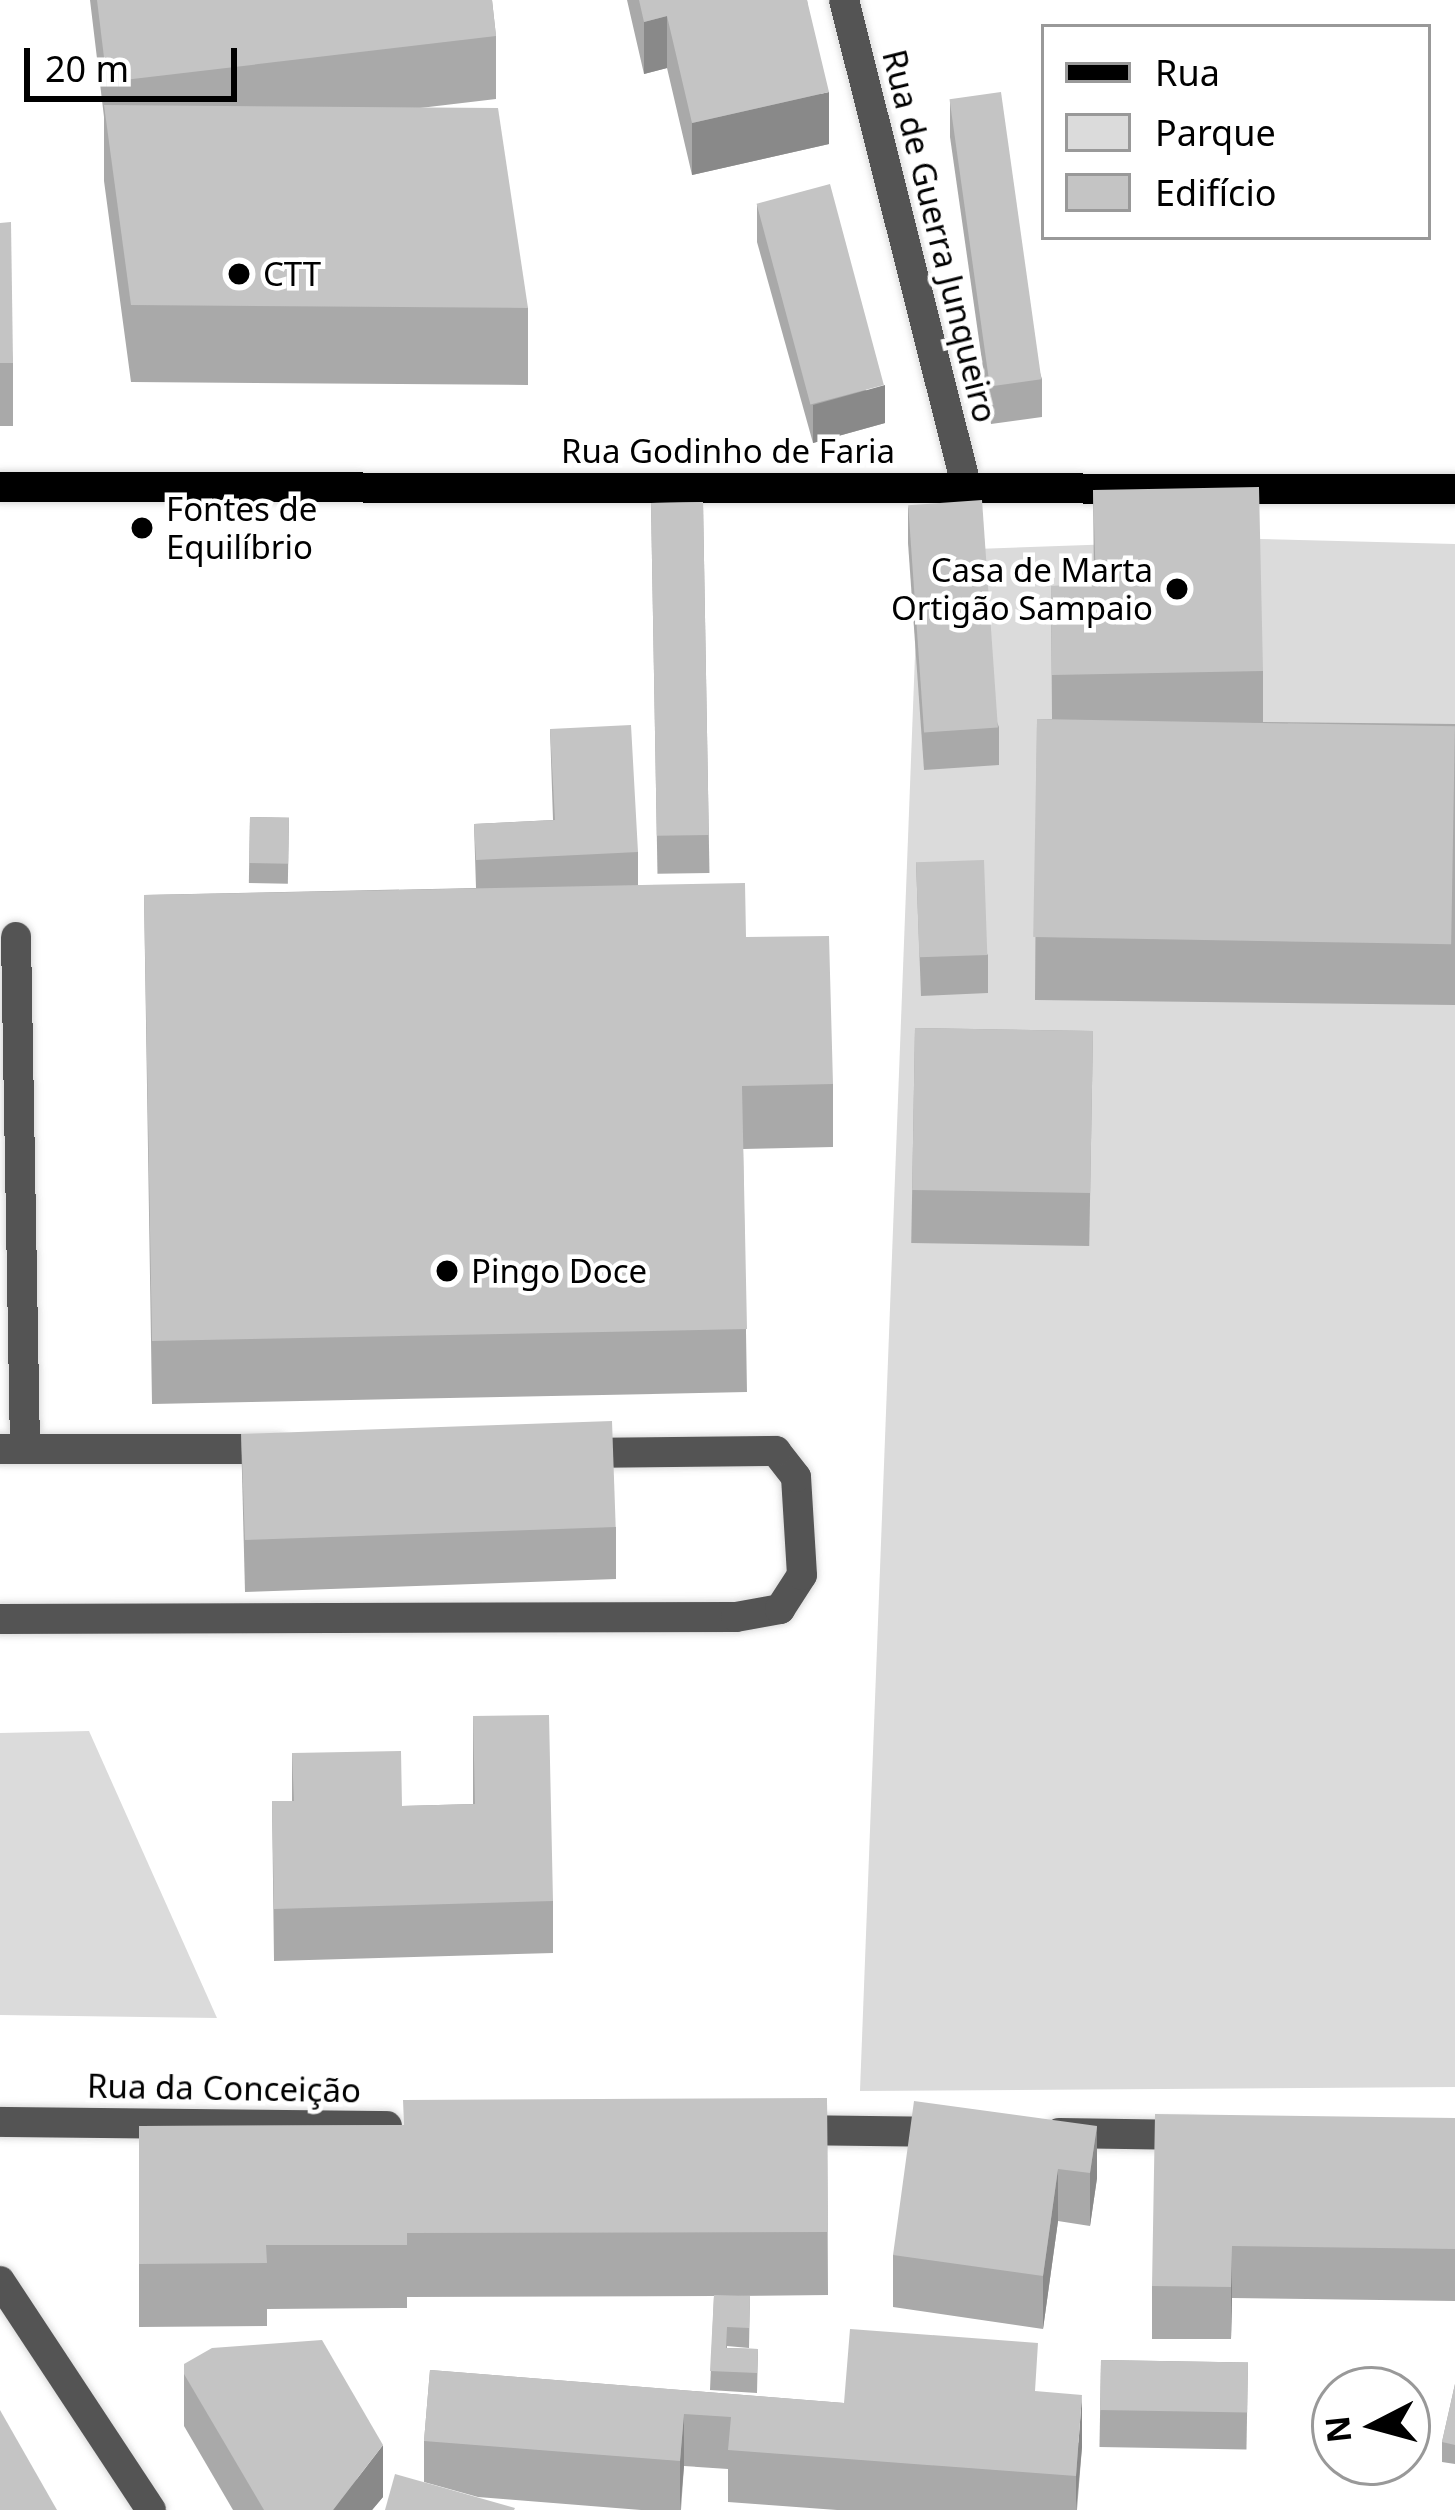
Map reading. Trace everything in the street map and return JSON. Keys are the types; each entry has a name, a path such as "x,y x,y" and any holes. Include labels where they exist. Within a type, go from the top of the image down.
{"main road":[{"name":"Rua Godinho de Faria","path":"0,487 1455,489"}],"street":[{"name":"Rua de Guerra Junqueiro","path":"844,0 967,488"},
{"path":"16,937 13,1449 318,1449"},
{"path":"0,1619 736,1617 781,1609 802,1575 796,1477 776,1451 549,1452"},
{"name":"Rua da Conceição","path":"0,2122 422,2126"},
{"path":"750,2129 985,2132"},
{"path":"1032,2133 1220,2135"},
{"path":"0,2281 151,2510"}],"green space":[{"path":"1259,539 1455,544 1455,2087 860,2091 919,551"},
{"path":"89,1731 217,2018 0,2015 0,1733"}],"building":[{"path":"97,0 492,0 496,36 107,82"},
{"path":"639,0 807,0 829,92 692,123 667,16 644,22"},
{"path":"1001,92 1041,379 990,386 950,99"},
{"path":"104,105 498,108 528,308 131,305"},
{"path":"830,184 884,385 810,405 757,204"},
{"path":"11,222 13,363 0,363 0,223"},
{"name":"Casa de Marta Ortigão Sampaio","path":"1259,487 1263,671 1052,675 1051,586 1096,585 1093,490"},
{"path":"982,500 998,727 924,733 908,505"},
{"path":"703,502 709,835 657,836 651,503"},
{"path":"1037,719 1455,726 1451,944 1033,937"},
{"path":"631,725 638,852 476,860 474,824 555,820 550,729"},
{"path":"250,817 289,818 288,864 249,863"},
{"path":"984,860 987,955 919,957 916,862"},
{"name":"Pingo Doce","path":"745,883 746,937 829,936 833,1084 742,1086 747,1329 152,1341 144,895"},
{"path":"915,1028 1093,1031 1090,1193 912,1190"},
{"path":"612,1421 616,1527 245,1540 241,1434"},
{"path":"549,1715 553,1901 274,1909 272,1801 294,1801 292,1753 401,1751 402,1806 475,1804 473,1716"},
{"path":"827,2098 828,2232 407,2233 407,2245 266,2245 267,2263 139,2264 139,2126 404,2125 403,2100"},
{"path":"914,2101 1097,2126 1090,2173 1058,2169 1043,2276 893,2255"},
{"path":"1155,2114 1455,2118 1455,2249 1232,2246 1231,2287 1152,2286"},
{"path":"714,2295 750,2296 749,2328 727,2327 726,2348 758,2349 757,2373 710,2371"},
{"path":"850,2329 1038,2343 1035,2391 1082,2395 1076,2476 728,2450 731,2417 684,2414 680,2461 424,2441 430,2370 844,2403"},
{"path":"322,2340 383,2445 333,2510 264,2510 184,2374 184,2364 212,2348"},
{"path":"1101,2360 1248,2363 1247,2413 1100,2410"},
{"path":"1455,2384 1455,2445 1442,2442"},
{"path":"0,2410 57,2510 0,2510"},
{"path":"395,2474 515,2508 385,2510"}],"place":[{"name":"CTT","path":"239,274"},
{"name":"Fontes de Equilíbrio","path":"142,528"},
{"name":"Casa de Marta Ortigão Sampaio","path":"1177,589"},
{"name":"Pingo Doce","path":"447,1271"}]}
